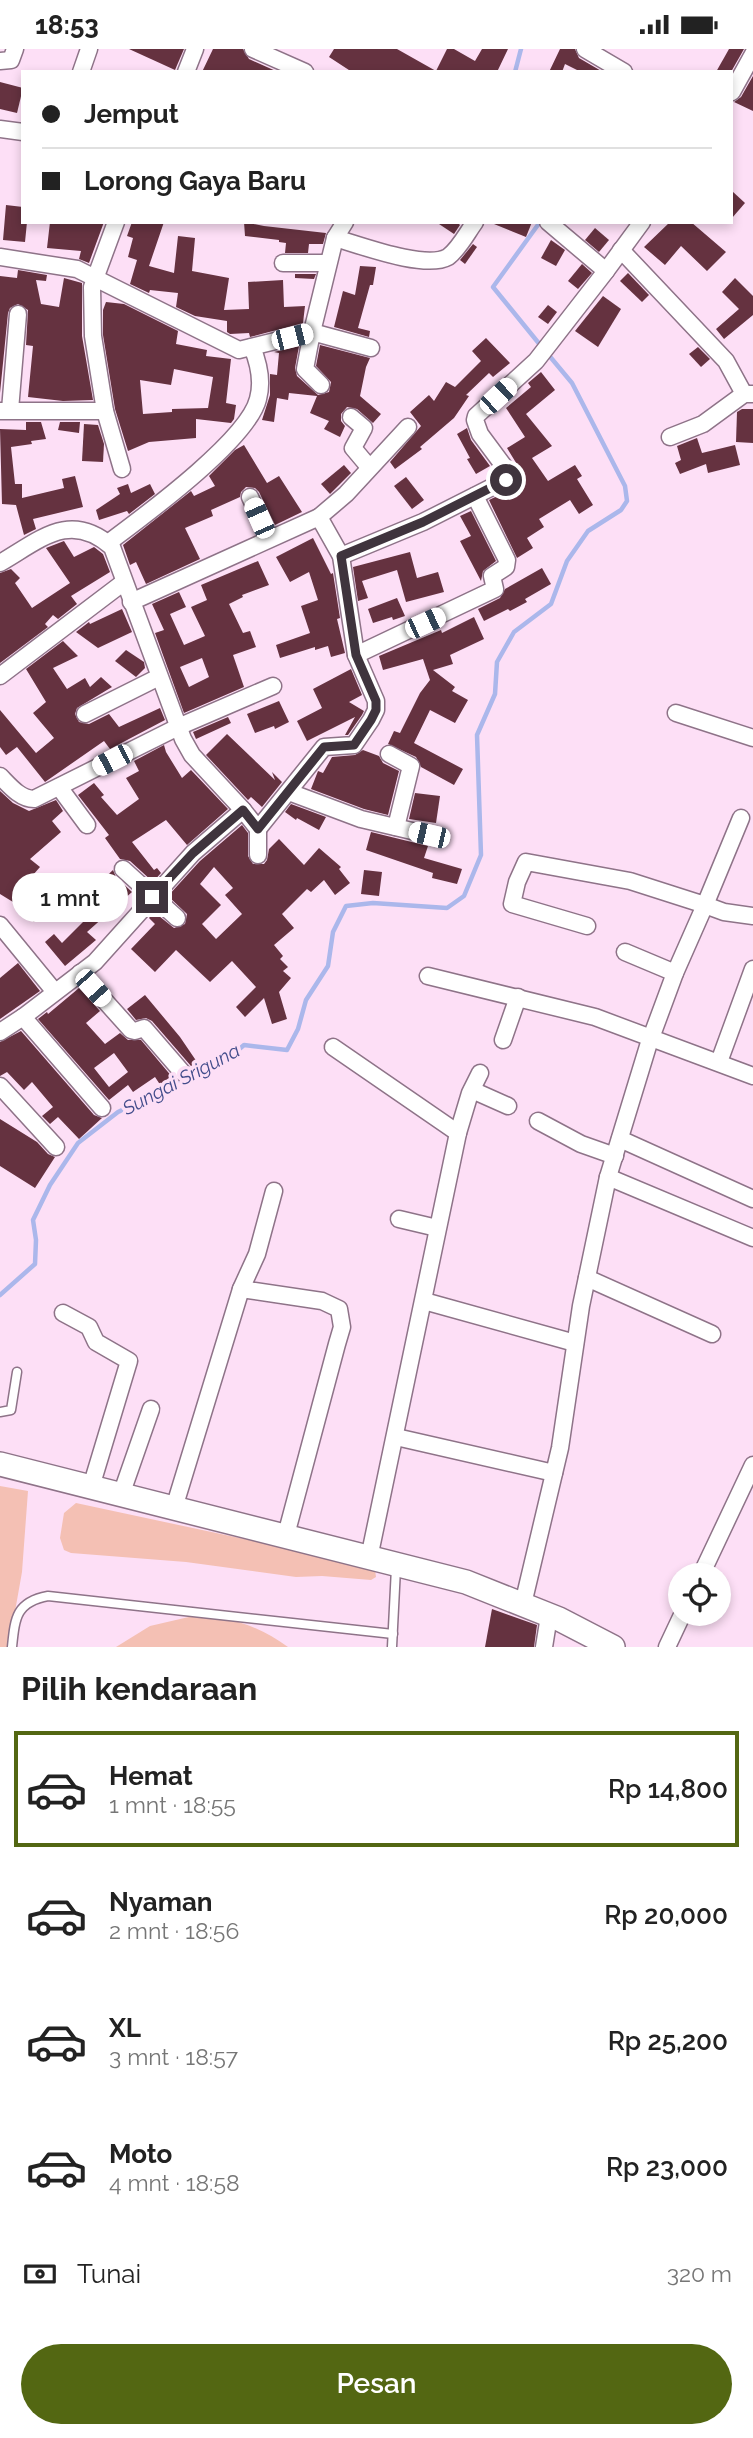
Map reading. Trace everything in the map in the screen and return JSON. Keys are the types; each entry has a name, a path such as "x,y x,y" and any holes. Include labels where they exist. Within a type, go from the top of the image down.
{"main road":[{"path":"0,1464 466,1582 523,1604 613,1647"}],"street":[{"path":"0,61 11,60 15,49"},
{"path":"82,70 89,49"},
{"path":"187,70 195,49"},
{"path":"253,49 288,68"},
{"path":"585,49 621,70"},
{"path":"733,90 753,54"},
{"path":"0,129 21,132"},
{"path":"115,224 92,287 93,336 105,411 122,469"},
{"path":"321,385 305,369 328,263 335,238 344,224"},
{"path":"335,238 410,258 439,261 452,254 474,224"},
{"path":"550,224 606,271"},
{"path":"341,556 423,522 506,480 508,474 480,434 476,416 536,361 640,224"},
{"path":"621,250 713,347 746,393 703,424 670,437"},
{"path":"0,257 77,269 96,276 234,348 252,347 312,332 370,348"},
{"path":"283,263 328,263"},
{"path":"18,314 5,410 105,411"},
{"path":"108,543 194,475 243,426 258,401 260,367 252,347"},
{"path":"351,417 364,428 353,448 369,467"},
{"path":"131,602 319,517 346,494 408,428"},
{"path":"356,655 495,589 492,576 508,562 475,496"},
{"path":"250,497 269,538"},
{"path":"258,829 324,747 354,745 376,710 376,701 356,655 341,556 319,517"},
{"path":"0,563 60,530 85,530 99,535 112,547 178,727 192,755 258,829 258,856"},
{"path":"0,676 124,582"},
{"path":"85,714 159,677"},
{"path":"0,776 28,799 59,787 178,727 273,686"},
{"path":"676,713 753,738"},
{"path":"389,754 411,766 396,827"},
{"path":"59,787 87,824"},
{"path":"289,792 361,819 429,835"},
{"path":"0,1032 95,962 193,853 243,810"},
{"path":"523,1604 554,1473 587,1277 608,1177 651,1037 675,973 741,818"},
{"path":"587,926 512,904 517,882 526,862 630,881 724,912 753,916"},
{"path":"123,869 177,918"},
{"path":"0,925 55,992"},
{"path":"625,952 675,973"},
{"path":"719,1062 753,969"},
{"path":"80,973 131,1030 144,1028 182,1072"},
{"path":"428,976 594,1017 753,1076"},
{"path":"503,1040 518,997"},
{"path":"23,1017 102,1108"},
{"path":"333,1047 458,1133"},
{"path":"369,1557 425,1301 424,1289 458,1133 480,1073"},
{"path":"0,1086 56,1147"},
{"path":"472,1090 508,1106"},
{"path":"538,1121 581,1144 615,1156"},
{"path":"620,1139 753,1199"},
{"path":"608,1177 753,1238"},
{"path":"174,1508 241,1289 257,1254 274,1191"},
{"path":"399,1219 438,1228"},
{"path":"587,1277 712,1334"},
{"path":"241,1289 322,1301 339,1309 342,1317 286,1535"},
{"path":"425,1301 576,1343"},
{"path":"63,1313 89,1327 96,1342 130,1361 91,1487"},
{"path":"121,1495 151,1409"},
{"path":"396,1437 554,1473"},
{"path":"707,1563 753,1465"},
{"path":"544,1647 549,1616"},
{"path":"667,1647 677,1626"}],"lane":[{"path":"0,1412 11,1410 18,1372"},
{"path":"392,1647 396,1565"},
{"path":"12,1647 15,1622 22,1607 32,1599 48,1596 393,1634"}],"shaded area":[{"path":"0,1486 28,1491 22,1572 11,1647 0,1647"},
{"path":"76,1503 328,1557 375,1570 376,1577 371,1580 296,1577 186,1562 71,1553 64,1550 60,1538 64,1513"},
{"path":"193,1616 232,1620 266,1633 288,1647 116,1647 150,1626"}],"building":[{"path":"129,49 184,49 175,70"},
{"path":"213,49 243,49 249,59 274,70 203,70"},
{"path":"334,49 397,49 434,70 349,70 329,57"},
{"path":"447,49 454,49 475,61 482,49 508,49 498,70 436,70"},
{"path":"560,49 575,49 579,58 600,70 577,70 565,64 563,70 550,70"},
{"path":"729,49 744,49 732,70 717,70"},
{"path":"753,76 753,111 734,102 741,97"},
{"path":"0,82 21,87 17,113 0,109"},
{"path":"733,192 745,203 733,217"},
{"path":"6,205 21,207 21,224 27,224 25,242 3,240"},
{"path":"50,224 103,224 89,263 79,259 81,251 47,248"},
{"path":"131,224 163,224 149,266 174,273 178,236 195,238 192,271 229,278 224,310 249,309 248,282 283,280 284,307 305,306 303,323 250,337 249,333 230,334 227,332 227,321 195,316 176,307 178,293 150,290 149,293 130,284 137,260 128,257 133,238 127,236"},
{"path":"244,224 326,233 323,244 309,244 308,253 285,253 286,243 279,240 245,236"},
{"path":"439,224 459,224 454,234"},
{"path":"494,224 531,224 526,237"},
{"path":"668,224 693,224 726,252 707,271 681,246 665,265 644,247"},
{"path":"595,228 609,240 599,252 585,240"},
{"path":"551,240 565,250 556,266 541,258"},
{"path":"473,244 477,247 465,264 460,260"},
{"path":"582,264 592,273 578,289 568,281"},
{"path":"360,266 376,267 373,285 370,285 358,328 370,331 369,337 334,327 343,291 355,295"},
{"path":"18,270 47,275 46,281 36,280 41,304 59,307 64,278 82,283 82,336 93,400 63,401 28,397 33,346 26,345 28,310 18,304 10,308 8,313 0,393 0,276 17,278"},
{"path":"628,273 649,295 642,302 620,281"},
{"path":"295,274 316,274 314,279 295,278"},
{"path":"735,278 753,296 753,315 724,339 716,329 739,309 722,292"},
{"path":"603,296 621,309 598,347 575,331"},
{"path":"106,302 124,304 178,331 176,344 207,350 206,356 231,359 226,403 236,405 231,423 196,419 196,438 149,442 128,451 115,409 103,335 103,310","holes":["174,369 213,377 208,408 172,409 172,412 143,414 140,380 171,385"]},
{"path":"548,305 557,312 548,324 538,317"},
{"path":"486,338 510,363 493,377 489,373 466,395 469,396 454,418 420,447 422,449 395,469 390,462 421,426 410,412 429,395 434,401 446,382 455,387 481,361 472,351"},
{"path":"320,345 370,358 360,396 381,414 373,423 357,409 347,407 341,414 341,421 345,426 340,437 324,429 329,421 310,413 317,396 289,393 288,400 277,398 274,422 262,420 270,395 270,374 277,375 279,353 274,352 299,346 295,368 297,376 318,395 329,392 331,382 316,366"},
{"path":"698,347 710,359 701,367 689,354"},
{"path":"541,372 555,390 526,414 552,446 532,458 548,481 575,465 582,476 577,479 593,505 579,514 570,500 539,519 544,527 527,538 533,548 517,558 489,500 512,489 518,476 523,474 507,448 525,437 506,408 531,387 528,383"},
{"path":"753,409 753,443 736,442 737,412"},
{"path":"26,422 41,422 46,439 11,447 15,484 22,484 22,498 64,488 62,479 75,476 83,507 33,519 36,529 24,535 16,505 2,504 0,429 26,430"},
{"path":"60,422 80,422 79,433 58,430"},
{"path":"84,424 98,425 104,444 103,462 82,461"},
{"path":"467,428 471,440 490,466 476,474 457,434"},
{"path":"697,438 702,453 735,445 740,465 708,473 706,464 680,474 675,463 681,460 677,446"},
{"path":"244,445 267,483 279,476 302,512 275,525 259,492 255,488 246,487 240,497 211,510 213,516 185,528 200,559 146,584 136,562 130,565 123,545 191,491 194,496 215,486 209,476 235,450"},
{"path":"344,465 351,473 330,494 321,484"},
{"path":"406,477 424,500 412,509 394,486"},
{"path":"128,484 131,493 150,484 155,494 129,514 127,511 99,520 96,510 120,494 117,488"},
{"path":"471,511 496,561 483,571 481,581 460,541 471,536 460,516"},
{"path":"313,538 331,574 333,573 340,618 337,619 345,653 331,657 328,646 315,650 315,647 280,658 276,645 310,633 301,606 318,600 309,572 290,582 276,557"},
{"path":"64,541 74,557 94,547 103,554 110,572 71,596 77,604 58,619 53,615 45,624 48,627 0,663 0,573 11,569 20,578 15,583 32,608 70,583 46,548"},
{"path":"410,552 417,578 438,572 444,592 406,602 397,570 362,581 368,598 358,601 353,567"},
{"path":"258,561 269,585 242,595 243,597 229,604 243,633 250,631 256,647 233,655 244,687 184,713 155,633 164,630 152,604 179,592 186,607 170,614 184,645 205,636 191,607 207,600 201,585","holes":["202,658 209,677 189,687 180,667"]},
{"path":"542,568 551,584 525,599 527,602 484,621 478,609 500,598 505,589"},
{"path":"397,598 405,616 373,623 368,609"},
{"path":"122,609 132,632 98,648 76,632 89,622 90,624"},
{"path":"474,617 484,639 450,655 453,664 433,670 455,687 452,691 468,700 455,723 430,710 414,743 463,769 454,785 421,767 416,757 388,744 394,731 400,733 420,693 430,680 423,659 383,670 379,656 441,630 442,633"},
{"path":"63,641 78,656 53,668 67,689 85,678 90,687 101,677 112,687 77,708 75,714 79,722 89,724 109,714 119,727 160,708 165,720 110,749 104,741 45,782 17,747 6,755 0,747 0,710 36,753 54,738 33,713 46,702 26,669"},
{"path":"126,650 144,662 145,668 136,677 115,661"},
{"path":"351,669 362,695 349,702 364,711 362,715 348,735 345,735 355,717 307,741 297,721 322,708 313,689"},
{"path":"279,701 289,722 275,729 274,726 255,733 247,714"},
{"path":"228,717 231,723 196,739 193,732"},
{"path":"227,734 275,780 272,772 282,782 262,807 251,797 248,800 206,755"},
{"path":"164,745 182,778 191,770 228,809 187,845 166,820 132,842 154,870 157,868 161,873 153,882 130,861 120,859 105,838 109,835 78,795 94,783 104,795 101,797 117,815 139,799 126,778 139,771 134,761"},
{"path":"363,750 379,756 383,763 399,771 388,815 311,789 318,771 323,773 332,757 355,755"},
{"path":"0,791 13,803 29,811 56,800 63,811 52,821 61,832 30,859 40,867 33,875 57,897 34,922 0,894"},
{"path":"415,793 440,796 436,823 409,819"},
{"path":"291,804 326,817 319,830 285,812"},
{"path":"242,825 248,833 248,856 253,864 264,864 269,849 279,839 304,865 319,848 341,867 339,869 350,883 335,895 324,880 311,892 307,889 282,914 294,928 274,945 283,956 280,959 288,967 283,971 291,978 279,992 287,1019 272,1024 264,998 245,1017 236,1007 256,987 232,961 210,982 176,950 155,972 131,949 155,924 149,918 154,912 174,928 185,924 187,914 168,896 200,861","holes":["214,867 233,888 225,895 242,914 216,939 202,924 221,905 200,884"]},
{"path":"371,832 428,846 424,858 462,869 457,884 432,878 433,873 366,850"},
{"path":"113,870 116,877 132,892 87,932 96,940 65,966 45,942 54,934 62,943 92,913 85,905 104,890 98,884"},
{"path":"364,870 382,872 379,896 361,894"},
{"path":"18,963 40,991 0,1019 0,978"},
{"path":"79,988 100,1011 86,1023 105,1044 120,1033 128,1040 141,1040 173,1078 161,1086 155,1077 133,1092 128,1085 109,1100 38,1019 47,1012 48,1014","holes":["114,1053 128,1072 109,1087 94,1068"]},
{"path":"145,995 197,1062 191,1066 152,1021 146,1018 136,1020 127,1009"},
{"path":"21,1031 94,1115 102,1118 79,1139 58,1117 50,1124 42,1116 53,1107 32,1082 24,1090 7,1072 0,1076 0,1042"},
{"path":"0,1119 37,1142 48,1154 55,1157 35,1188 0,1166"},
{"path":"492,1609 537,1625 534,1647 485,1647"}],"waterway":[{"name":"Sungai Sriguna","path":"516,70 521,49"},
{"name":"Sungai Sriguna","path":"539,224 493,287 541,346"},
{"name":"Sungai Sriguna","path":"0,1295 35,1264 33,1220 50,1185 78,1143 118,1112 229,1058 244,1045 287,1050 298,1029 306,1000 328,966 333,932 346,906 373,903 447,908 464,896 481,855 477,735 495,694 497,662 514,632 551,604 567,561 588,531 621,510 627,501 625,486 572,383 547,353"}],"route":[{"path":"152,897 193,853 243,810 258,829 324,747 354,745 371,720 376,710 376,701 356,655 341,556 423,522 506,480"}]}
